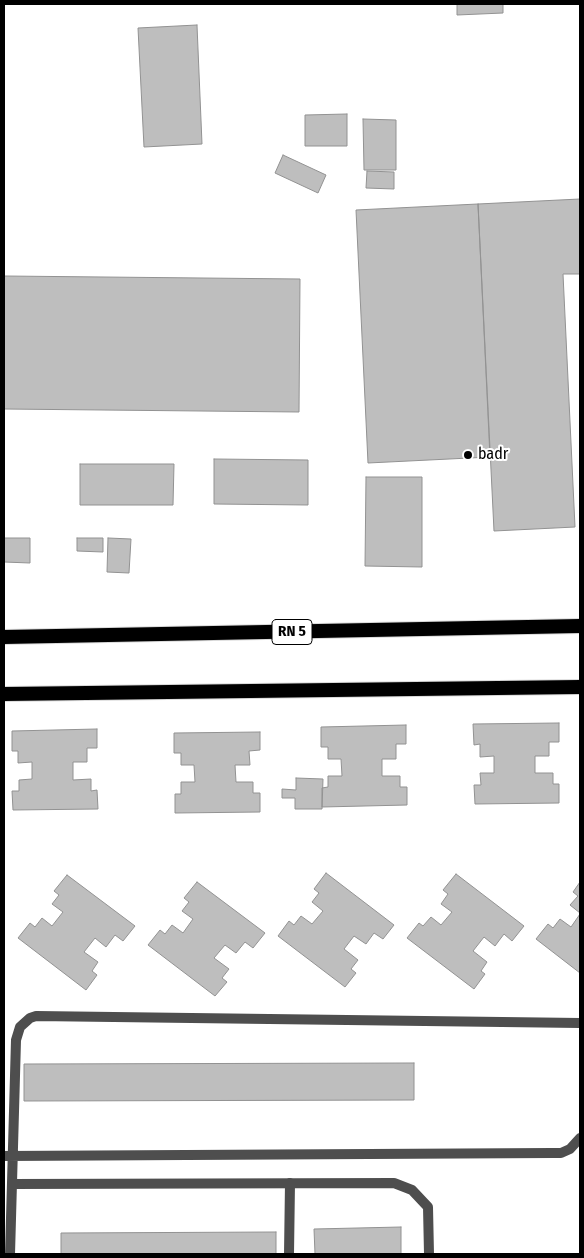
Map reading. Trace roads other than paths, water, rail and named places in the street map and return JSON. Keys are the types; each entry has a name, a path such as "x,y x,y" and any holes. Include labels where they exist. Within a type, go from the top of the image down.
{"highway":[{"name":"RN 5","path":"4,636 580,626"},
{"path":"4,694 580,687"}],"street":[{"path":"10,1254 12,1184 8,1156 17,1034 24,1022 36,1016 580,1023"},
{"path":"8,1156 552,1153 570,1149 580,1138"},
{"path":"289,1254 290,1183"},
{"path":"12,1184 394,1183 412,1190 428,1207 428,1254"}],"place":[{"name":"badr","path":"468,455"}]}
